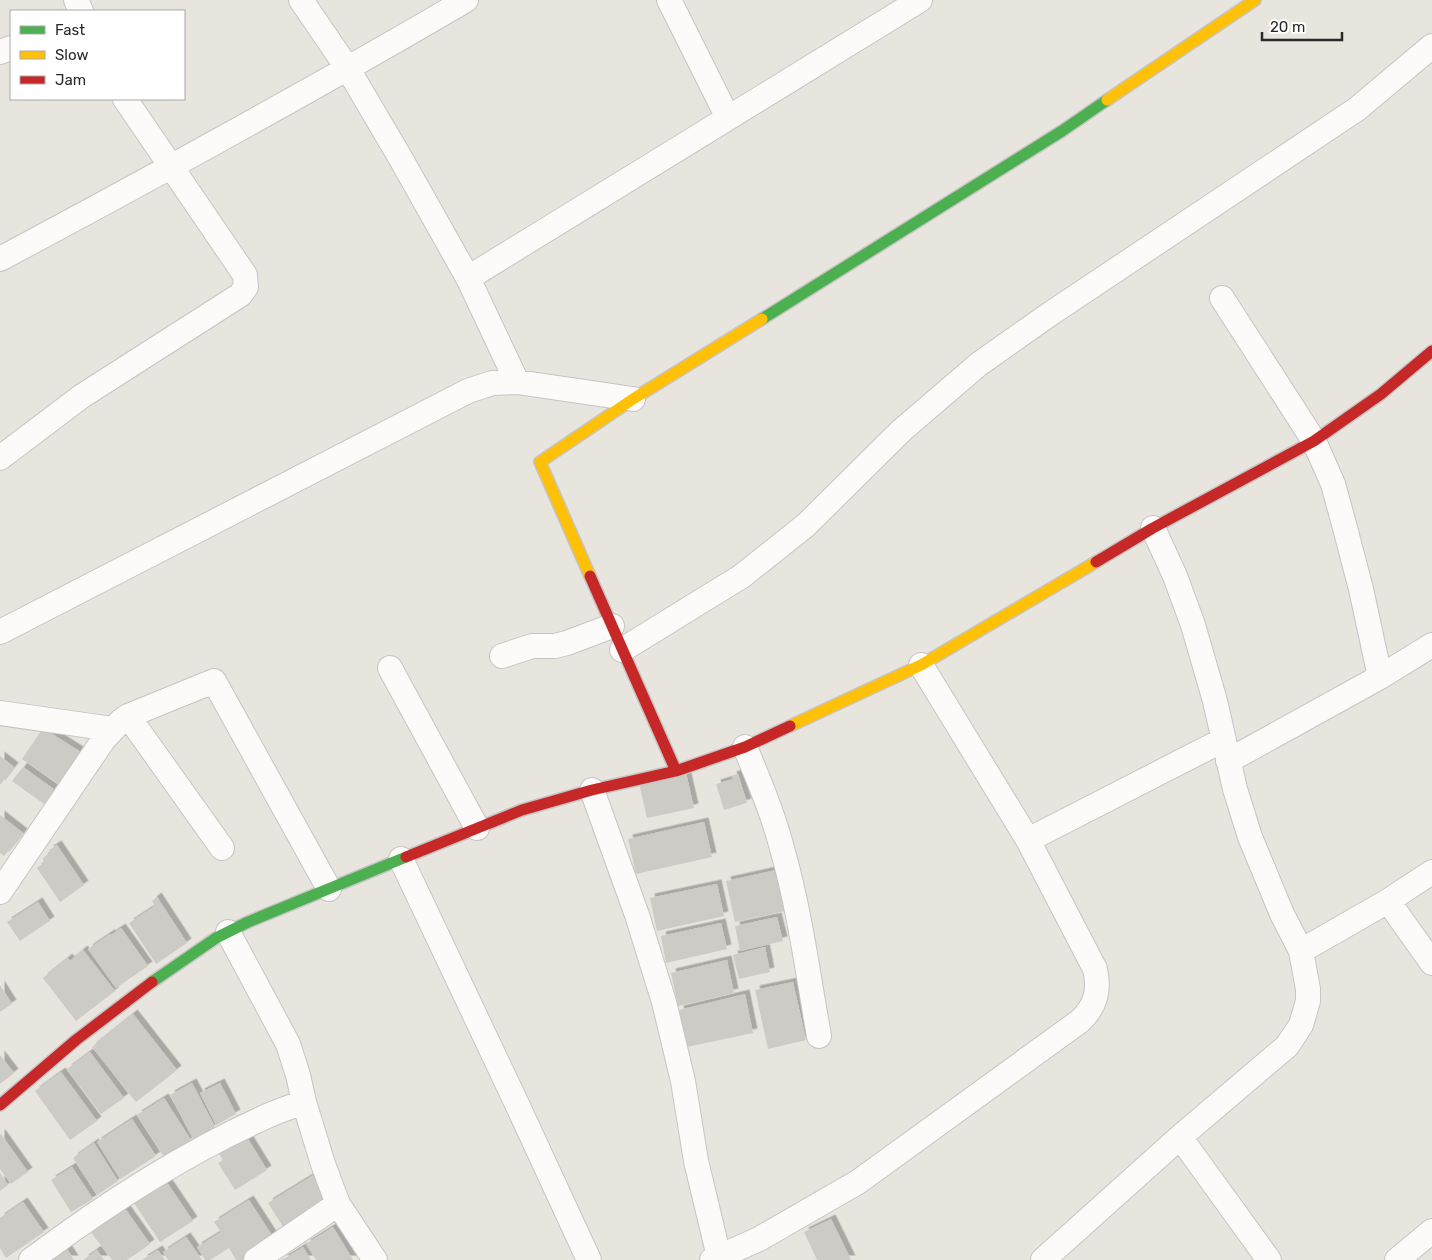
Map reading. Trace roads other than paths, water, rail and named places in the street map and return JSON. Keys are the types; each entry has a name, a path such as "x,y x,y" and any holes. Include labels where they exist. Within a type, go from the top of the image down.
{"street":[{"path":"301,0 348,69 468,278 516,382"},
{"path":"0,259 172,167 348,69 466,0"},
{"path":"669,0 728,118"},
{"path":"468,278 920,0"},
{"path":"676,771 540,462 633,399 1062,130 1255,0"},
{"path":"622,650 742,576 806,525 902,430 979,364 1050,314 1357,109 1432,46"},
{"path":"0,458 82,396 240,294 246,287 245,275 125,100"},
{"path":"1222,298 1314,441 1332,484 1361,589 1380,676"},
{"path":"0,1105 76,1040 167,971 216,938 248,922 329,888 522,810 592,790 676,771 744,747 921,665 1153,528 1314,441 1381,394 1432,351"},
{"path":"0,632 468,391 492,383 516,382 633,399"},
{"path":"1043,1260 1180,1136 1287,1046 1301,1024 1308,1001 1308,989 1301,951 1282,914 1250,837 1235,789 1210,682 1193,625 1153,528"},
{"path":"502,656 532,646 554,646 567,643 612,626"},
{"path":"1028,840 1226,750 1380,676 1432,644"},
{"path":"592,790 637,915 664,1002 682,1081 715,1258 759,1239 858,1182 1072,1027 1093,1006 1096,997 1097,978 1095,969 1028,840 921,665"},
{"path":"390,668 477,828"},
{"path":"0,892 104,739 120,723 214,681 329,888"},
{"path":"0,713 120,723 222,848"},
{"path":"744,747 765,795 783,851 797,909 820,1036"},
{"path":"401,859 516,1102 588,1260"},
{"path":"1301,951 1388,901 1432,872"},
{"path":"1388,901 1432,963"},
{"path":"228,932 288,1044 323,1164 338,1204 375,1260"},
{"path":"31,1260 68,1232 149,1180 266,1116 304,1102"},
{"path":"1180,1136 1269,1260"},
{"path":"256,1260 338,1204"},
{"path":"1397,1260 1432,1231"}]}
